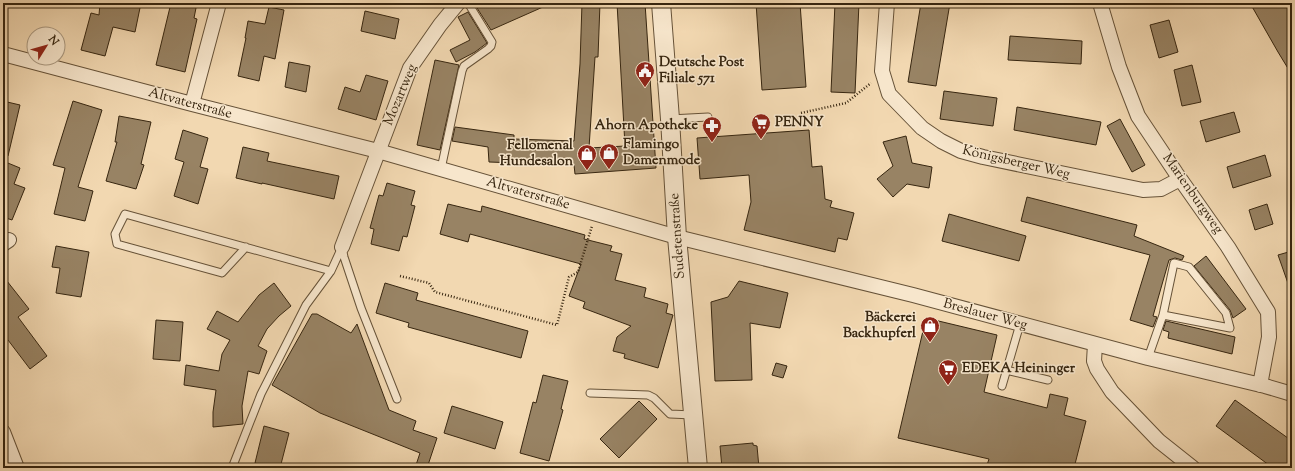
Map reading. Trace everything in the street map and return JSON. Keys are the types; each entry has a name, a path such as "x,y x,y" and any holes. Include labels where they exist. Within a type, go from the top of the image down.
{"street":[{"path":"192,104 219,3"},
{"name":"Mozartweg","path":"378,151 410,68 440,25 458,3"},
{"name":"Sudetenstraße","path":"661,3 677,237 698,468"},
{"name":"Königsberger Weg","path":"887,3 882,71 889,94 922,128 941,141 961,151 983,158 1144,190 1161,189 1180,179"},
{"name":"Marienburgweg","path":"1100,3 1119,67 1138,116 1228,247 1268,312 1269,337 1260,385"},
{"name":"Altvaterstraße","path":"3,54 378,151 677,237"},
{"path":"342,247 378,151"},
{"name":"Breslauer Weg","path":"677,237 913,295 1148,358 1292,394"},
{"path":"1095,344 1094,361 1112,392 1159,441 1194,468"},
{"path":"3,432 17,468"}],"lane":[{"path":"441,169 462,70 464,66 488,49 492,42 468,3"},
{"path":"670,119 708,117"},
{"path":"246,247 222,273 118,244 115,234 125,214 246,247 331,271"},
{"path":"232,468 261,394 306,305 331,271 342,247"},
{"path":"342,247 344,257 362,308 397,399"},
{"path":"1148,358 1163,315 1174,263 1189,267 1226,313 1230,328 1163,315"},
{"path":"1002,386 1020,324"},
{"path":"1006,370 1048,380"},
{"path":"590,393 648,395 654,398 670,414 693,415"}],"path":[{"path":"801,113 846,103 870,83 884,78"},
{"path":"400,276 429,283 435,292 557,324 568,277 578,272 596,214"}],"building":[{"path":"100,3 141,3 135,32 113,27 105,56 81,50 91,13 99,15"},
{"path":"171,3 197,3 194,18 197,19 185,72 156,65"},
{"path":"487,3 552,3 491,30 477,8"},
{"path":"582,3 600,3 598,57 595,57 589,148 625,146 617,3 645,3 656,168 575,174 574,165 489,162 488,147 452,141 455,127 514,135 514,139 574,141 580,64"},
{"path":"756,3 800,3 806,87 762,90"},
{"path":"835,3 859,3 855,93 831,92"},
{"path":"921,3 950,3 936,86 908,82"},
{"path":"1250,3 1292,3 1292,75 1278,52"},
{"path":"269,7 284,10 275,59 264,56 259,81 238,76 248,21 265,24"},
{"path":"365,11 399,19 395,39 361,31"},
{"path":"468,12 487,43 475,52 456,62 450,50 470,40 458,17"},
{"path":"1169,20 1178,52 1159,58 1150,25"},
{"path":"1010,36 1082,41 1081,64 1008,60"},
{"path":"435,60 459,65 440,150 417,145"},
{"path":"289,62 310,66 306,92 285,87"},
{"path":"1192,65 1201,102 1182,106 1174,70"},
{"path":"366,75 388,81 376,120 338,109 345,87 360,92"},
{"path":"944,91 997,98 993,126 940,119"},
{"path":"3,101 20,105 8,156 3,155"},
{"path":"73,101 102,110 78,187 93,191 85,221 54,214 65,168 53,165"},
{"path":"1017,107 1101,122 1096,145 1014,130"},
{"path":"1234,112 1240,132 1206,142 1200,121"},
{"path":"119,116 151,122 141,164 144,165 136,189 106,181 117,142 115,142"},
{"path":"1120,119 1145,165 1132,172 1107,126"},
{"path":"183,130 208,138 200,167 208,169 198,204 174,196 184,162 175,159"},
{"path":"809,130 812,167 822,166 825,199 832,201 830,207 854,213 847,240 838,238 835,252 744,230 751,202 749,175 700,179 697,138"},
{"path":"906,136 912,163 932,167 929,188 907,184 893,197 877,179 893,166 883,142"},
{"path":"243,147 269,153 267,161 339,176 334,199 236,178"},
{"path":"1265,155 1271,176 1233,188 1227,167"},
{"path":"3,161 20,168 14,184 25,188 12,220 3,217"},
{"path":"387,183 415,191 411,205 415,206 407,237 403,236 399,251 371,244 374,229 370,228 379,195 383,196"},
{"path":"1027,197 1137,225 1134,236 1184,256 1182,260 1175,258 1169,260 1153,316 1157,317 1153,327 1130,320 1150,255 1021,221"},
{"path":"448,204 481,212 482,206 585,235 584,239 612,246 610,251 622,254 615,280 646,288 644,297 668,304 666,313 673,315 658,368 624,358 625,354 613,351 617,337 631,326 583,308 585,302 569,296 581,264 470,234 468,242 440,234"},
{"path":"1267,204 1273,224 1255,230 1249,210"},
{"path":"949,214 1026,236 1019,261 942,241"},
{"path":"56,246 89,252 81,297 56,293 60,268 52,267"},
{"path":"1292,251 1292,289 1290,289 1278,255"},
{"path":"1206,256 1246,309 1233,318 1230,310 1194,266"},
{"path":"3,276 29,309 18,317 47,356 30,369 8,340 3,344"},
{"path":"739,281 788,293 780,328 750,323 752,380 715,381 711,302 728,297"},
{"path":"274,283 291,306 267,329 258,346 267,351 259,374 248,371 242,406 243,424 213,427 213,412 216,390 184,385 186,365 219,371 222,354 230,340 207,329 217,311 238,322 259,295"},
{"path":"385,283 418,293 416,300 528,331 521,358 408,327 409,323 376,313"},
{"path":"312,314 317,314 351,333 357,324 389,410 416,421 413,430 437,438 427,468 416,465 420,453 320,413 272,385"},
{"path":"926,318 997,335 984,392 1047,408 1050,394 1068,398 1064,415 1086,421 1074,468 986,468 989,459 898,438"},
{"path":"156,320 183,322 180,361 153,359"},
{"path":"1166,321 1235,337 1232,354 1168,338 1169,332 1163,330"},
{"path":"776,363 787,366 783,378 772,375"},
{"path":"543,375 568,381 561,409 563,410 549,461 520,453 533,402 536,403"},
{"path":"1235,400 1292,441 1292,468 1273,468 1216,426"},
{"path":"639,401 657,419 619,458 600,439"},
{"path":"452,406 503,422 495,449 444,433"},
{"path":"264,426 289,433 280,468 271,468 255,463"},
{"path":"753,443 753,445 757,446 759,468 722,468 720,446"}],"place":[{"name":"Deutsche Post Filiale 571","path":"645,88"},
{"name":"PENNY","path":"761,140"},
{"name":"Ahorn Apotheke","path":"712,143"},
{"name":"Flamingo Damenmode","path":"609,170"},
{"name":"Fellomenal Hundesalon","path":"587,171"},
{"name":"Bäckerei Backhupferl","path":"930,343"},
{"name":"EDEKA Heininger","path":"948,386"}]}
